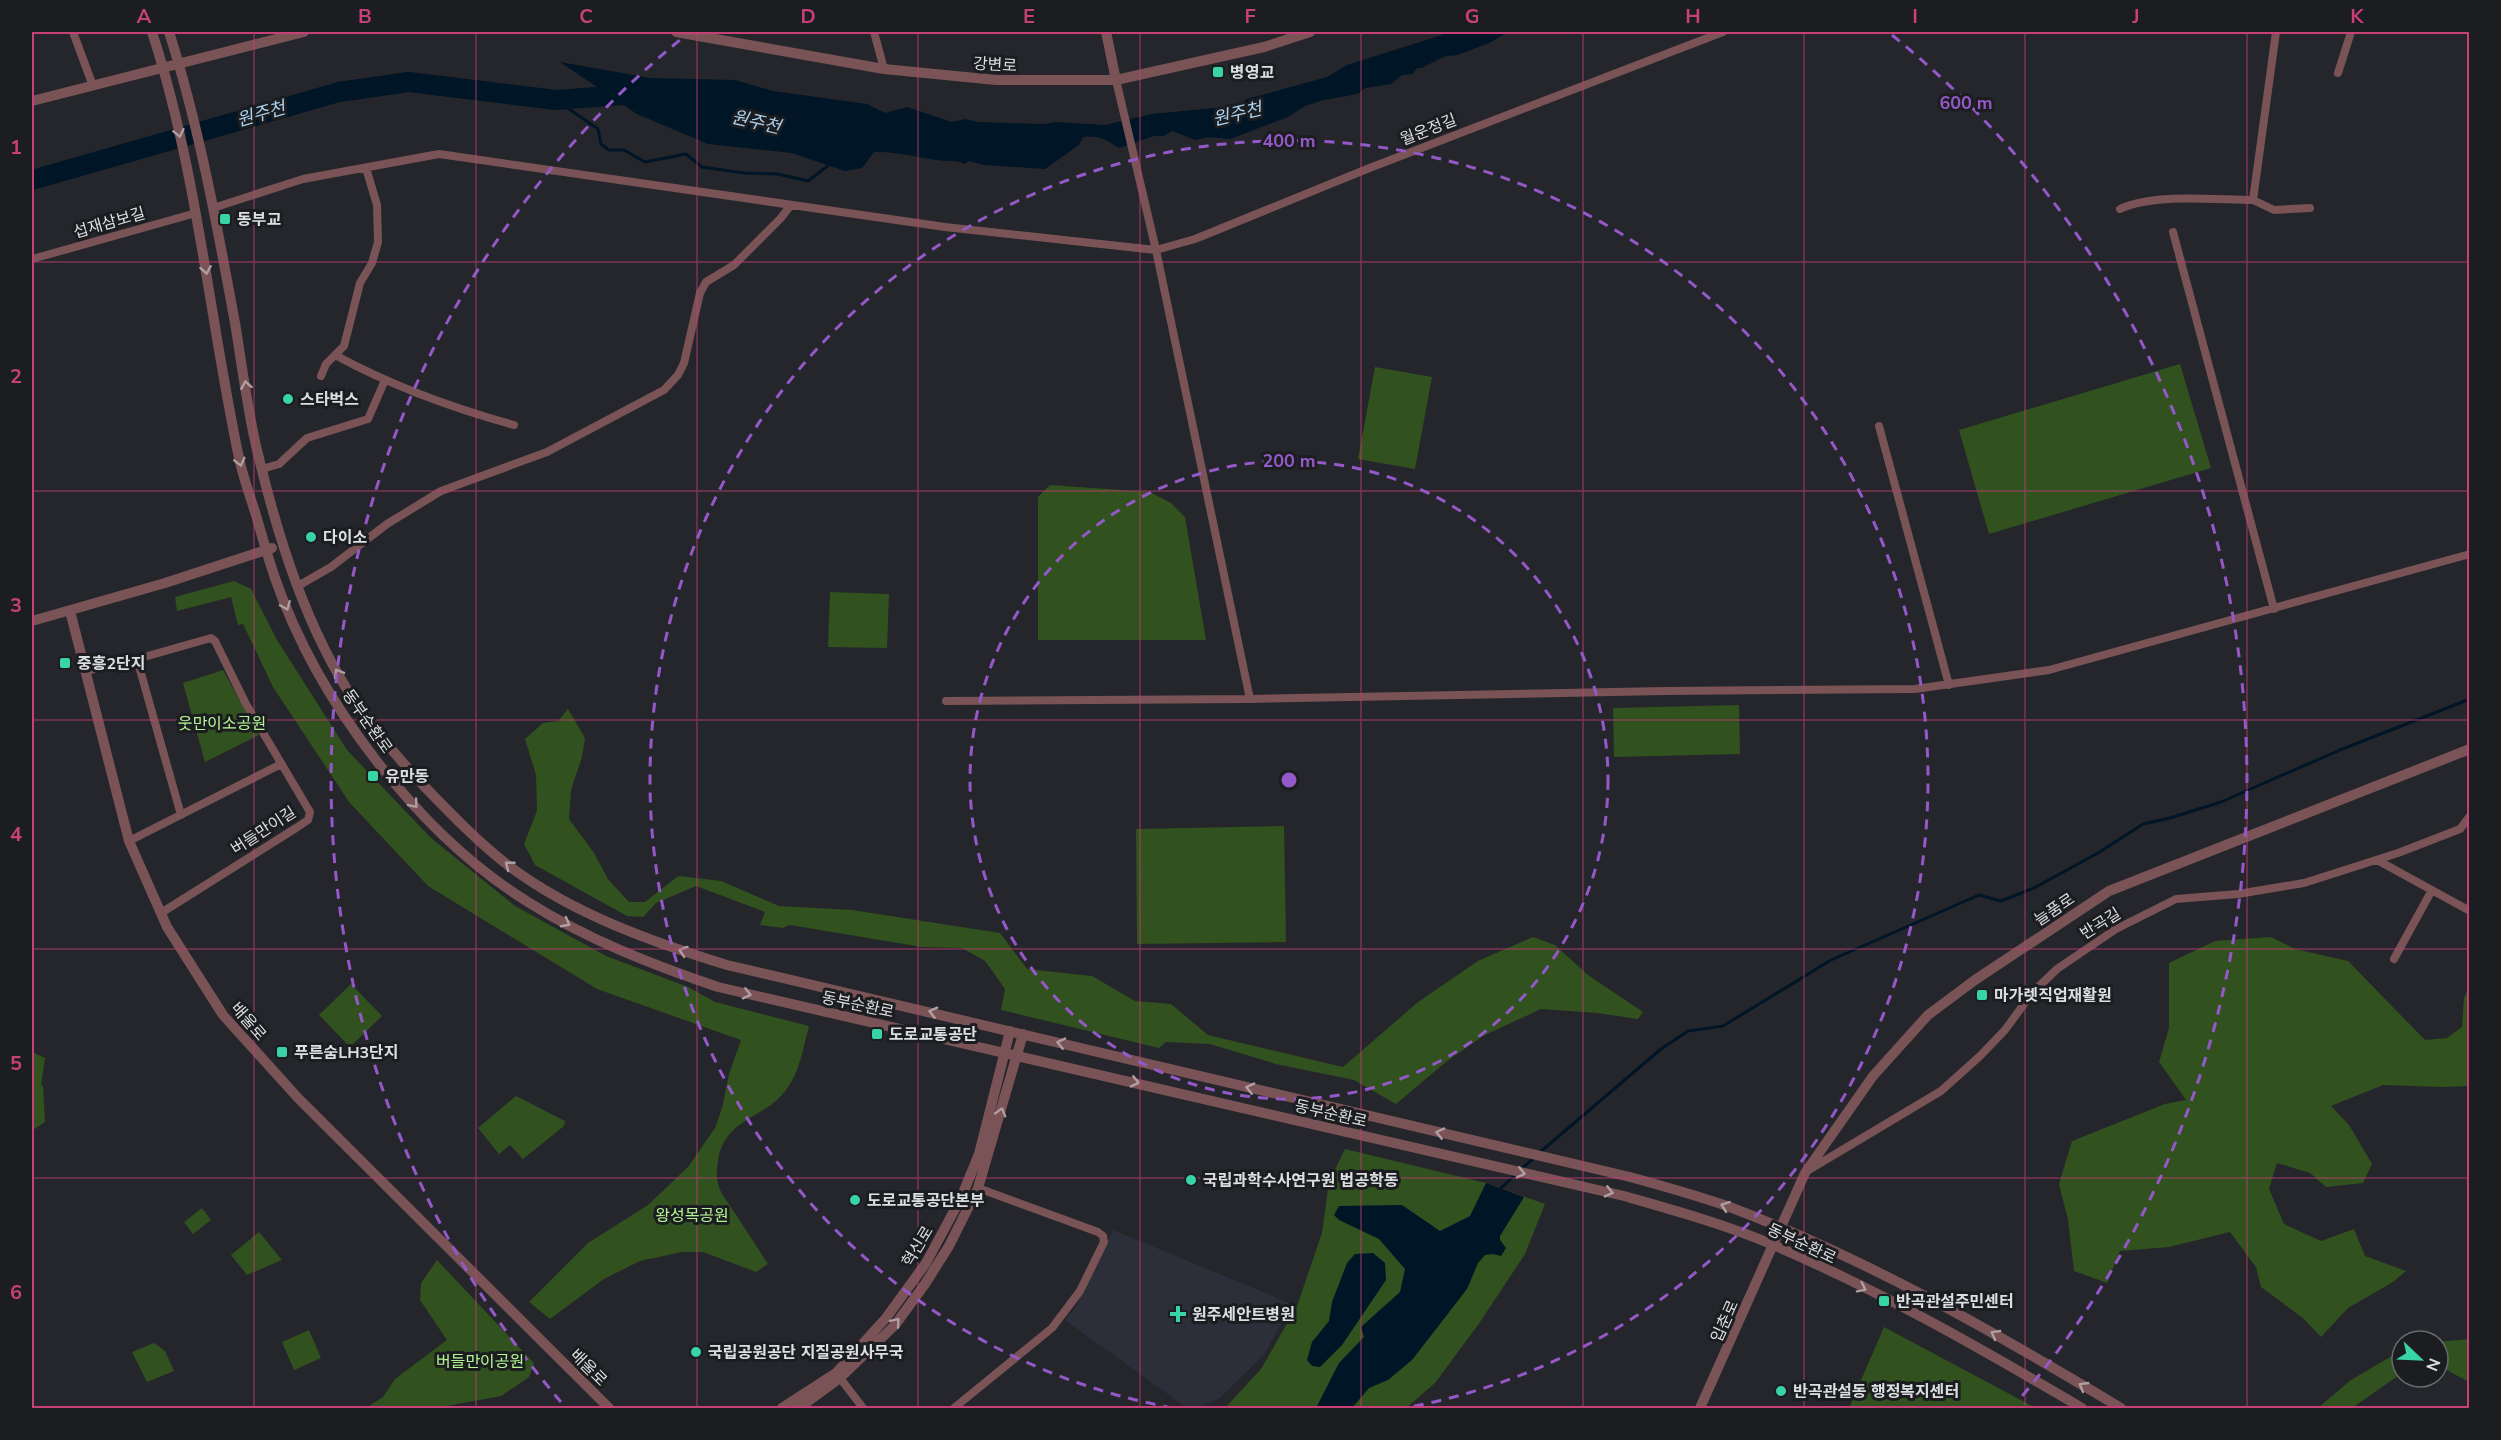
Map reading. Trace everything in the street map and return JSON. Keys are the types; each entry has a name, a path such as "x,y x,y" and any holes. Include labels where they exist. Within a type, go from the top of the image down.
{"street":[{"path":"73,32 93,86"},
{"path":"152,32 165,72"},
{"path":"169,32 180,68"},
{"path":"32,101 165,72 304,32"},
{"name":"강변로","path":"676,32 884,69 996,80 1116,80 1264,47 1310,32"},
{"path":"874,32 884,69"},
{"path":"1106,32 1156,250 1250,699"},
{"name":"월운정길","path":"1156,250 1195,239 1366,169 1723,32"},
{"path":"2253,200 2276,32"},
{"path":"2338,73 2351,32"},
{"name":"동부순환로","path":"180,68 211,195 262,469 282,544 298,586 334,666 357,705 391,750 459,822 510,866 593,915 705,958 1630,1177 1682,1192 1779,1227 1902,1283 2121,1408"},
{"name":"동부순환로","path":"165,72 194,201 240,460 275,580 307,650 343,713 377,760 448,842 526,901 596,939 718,987 1552,1179 1656,1205 1715,1223 1771,1244 1891,1302 2082,1408"},
{"path":"195,213 303,179 439,154 945,227 1156,250"},
{"path":"321,375 326,364 344,346 360,283 372,263 378,242 377,204 366,168"},
{"path":"2120,209 2129,205 2150,202 2253,200 2274,210 2310,208"},
{"path":"298,586 331,567 387,524 441,491 547,452 664,390 678,375 684,363 700,293 706,282 734,265 780,219 791,204"},
{"name":"섭재삼보길","path":"32,259 195,213"},
{"path":"2174,232 2274,609"},
{"path":"335,355 385,380 440,403 514,425"},
{"path":"262,469 279,464 307,438 368,418 385,380"},
{"path":"1879,426 1949,685"},
{"path":"32,621 266,551 282,544"},
{"path":"946,701 1915,689 2049,670 2469,554"},
{"name":"배울로","path":"70,611 129,841 161,913 195,974 223,1015 298,1098 609,1408"},
{"name":"버들만이길","path":"86,671 211,638 215,641 246,704 310,812 308,820 161,913"},
{"path":"137,659 181,815"},
{"name":"늘품로","path":"1771,1244 1805,1173 1873,1076 1928,1015 1975,980 2109,891 2469,749"},
{"path":"129,841 281,764"},
{"name":"반곡길","path":"1805,1173 1941,1090 1980,1056 2005,1030 2032,993 2057,969 2116,929 2176,899 2238,894 2304,883 2377,860 2460,829 2469,816"},
{"path":"2377,860 2469,911"},
{"path":"2394,959 2432,890"},
{"name":"혁신로","path":"782,1408 838,1375 886,1318 926,1263 957,1205 979,1154 1010,1031"},
{"name":"혁신로","path":"799,1408 895,1325 949,1246 978,1188 1023,1034"},
{"path":"954,1408 1052,1328 1080,1291 1104,1242 1104,1236 1098,1232 978,1188"},
{"name":"입춘로","path":"1700,1408 1748,1304 1771,1244"},
{"path":"2035,1381 2045,1363"},
{"path":"838,1375 863,1408"}],"shaded area":[{"name":"원주세안트병원","path":"1113,1230 1292,1304 1264,1355 1220,1398 1197,1408 1187,1408 1065,1320 1075,1308"}],"green space":[{"path":"2180,364 2211,468 1989,534 1959,430"},
{"path":"1375,367 1432,377 1415,469 1358,459"},
{"path":"1050,485 1150,492 1171,503 1185,517 1206,640 1038,640 1038,497"},
{"name":"왕성목공원","path":"234,581 251,589 277,640 347,750 431,838 515,906 606,956 688,987 715,1002 809,1026 801,1060 791,1083 777,1100 746,1120 728,1136 718,1161 717,1177 721,1192 768,1264 756,1272 703,1252 682,1252 640,1261 604,1279 550,1319 529,1302 588,1243 648,1205 688,1167 715,1128 729,1074 741,1040 597,989 428,886 349,802 273,687 243,624 238,625 231,597 177,611 175,597"},
{"path":"830,592 889,594 887,648 828,647"},
{"name":"웃만이소공원","path":"223,670 259,735 205,762 183,683"},
{"path":"1739,705 1740,754 1614,757 1613,708"},
{"path":"568,709 585,738 582,757 571,790 569,819 594,853 608,879 629,902 645,902 678,876 721,881 779,906 852,910 1000,933 1027,969 1092,976 1135,1001 1171,1004 1208,1035 1343,1067 1418,1002 1478,961 1533,937 1555,945 1588,975 1643,1012 1638,1019 1541,1009 1483,1036 1447,1061 1396,1104 1354,1080 1276,1064 1210,1044 1166,1042 1159,1048 1001,1010 1005,989 985,961 962,948 922,947 790,925 783,928 760,925 765,912 696,886 656,903 643,917 627,916 535,865 524,844 537,811 536,775 525,739 543,723 558,721"},
{"path":"1284,826 1286,942 1137,944 1136,829"},
{"path":"2271,937 2295,949 2348,961 2425,1040 2447,1038 2462,1027 2464,998 2469,987 2469,1086 2383,1085 2331,1106 2349,1125 2372,1164 2363,1183 2326,1187 2310,1173 2277,1163 2269,1189 2284,1224 2321,1241 2354,1229 2365,1256 2406,1271 2393,1282 2348,1308 2321,1337 2304,1319 2261,1287 2256,1267 2230,1232 2169,1247 2120,1251 2107,1283 2074,1271 2068,1220 2059,1184 2072,1141 2165,1104 2186,1100 2159,1062 2169,1028 2169,963 2215,941"},
{"path":"351,984 382,1016 350,1047 319,1015"},
{"path":"32,1052 45,1058 41,1085 43,1086 45,1122 33,1130 32,1130"},
{"path":"516,1096 565,1121 564,1126 523,1159 510,1145 499,1154 478,1128"},
{"path":"1345,1149 1486,1183 1545,1204 1525,1254 1478,1325 1435,1383 1406,1408 1225,1408 1261,1369 1297,1306 1322,1233 1329,1182"},
{"path":"202,1208 211,1220 193,1234 184,1222"},
{"path":"259,1232 282,1260 247,1275 231,1255"},
{"name":"버들만이공원","path":"437,1260 534,1363 529,1377 501,1396 436,1408 366,1408 383,1397 395,1379 447,1340 420,1300 421,1283"},
{"path":"1884,1327 2036,1408 1849,1408"},
{"path":"309,1330 321,1358 294,1370 282,1342"},
{"path":"2469,1339 2469,1382 2450,1372 2450,1341"},
{"path":"154,1343 165,1351 174,1371 147,1382 132,1352"},
{"path":"2390,1357 2390,1381 2352,1408 2318,1408 2351,1380"}],"water":[{"path":"1445,32 1508,32 1489,43 1458,55 1446,56 1417,68 1412,74 1402,75 1391,84 1365,88 1358,94 1305,106 1288,117 1230,139 1209,137 1195,140 1172,131 1164,136 1154,136 1119,148 1102,139 1083,137 1079,145 1045,169 984,165 969,161 964,164 874,152 862,168 845,171 792,153 708,144 637,114 560,62 650,78 735,80 773,91 867,104 885,113 907,107 952,122 965,119 978,122 1044,124 1055,122 1105,125 1152,114 1236,106 1247,99 1327,77 1347,65 1442,35"},
{"path":"1486,1183 1524,1197 1500,1236 1506,1248 1501,1256 1485,1255 1478,1263 1467,1289 1412,1360 1388,1380 1369,1388 1352,1408 1316,1408 1339,1363 1364,1337 1361,1327 1400,1292 1405,1269 1379,1239 1339,1220 1334,1215 1339,1206 1402,1205 1440,1231 1470,1216"},
{"path":"1373,1253 1385,1263 1386,1280 1342,1345 1320,1367 1312,1366 1307,1360 1312,1342 1329,1321 1332,1302 1347,1263 1355,1254"}],"waterway":[{"name":"원주천","path":"32,180 339,92 409,82 556,100 635,94"},
{"path":"556,100 598,129 601,144 609,150 624,150 645,162 686,154 702,167 744,173 778,174 808,181 830,164"},
{"path":"1539,1153 1661,1049 1688,1031 1723,1026 1831,960 1979,895 2001,901 2034,888 2098,853 2143,824 2221,802 2340,750 2470,699"},
{"path":"1521,1169 1534,1158"},
{"path":"1499,1190 1516,1174"}],"place":[{"name":"병영교","path":"1218,72"},
{"name":"동부교","path":"225,219"},
{"name":"스타벅스","path":"288,399"},
{"name":"다이소","path":"311,537"},
{"name":"중흥2단지","path":"65,663"},
{"name":"유만동","path":"373,776"},
{"name":"마가렛직업재활원","path":"1982,995"},
{"name":"도로교통공단","path":"877,1034"},
{"name":"푸른숨LH3단지","path":"282,1052"},
{"name":"국립과학수사연구원 법공학동","path":"1191,1180"},
{"name":"도로교통공단본부","path":"855,1200"},
{"name":"반곡관설주민센터","path":"1884,1301"},
{"name":"원주세안트병원","path":"1178,1314"},
{"name":"국립공원공단 지질공원사무국","path":"696,1352"},
{"name":"반곡관설동 행정복지센터","path":"1781,1391"}]}
